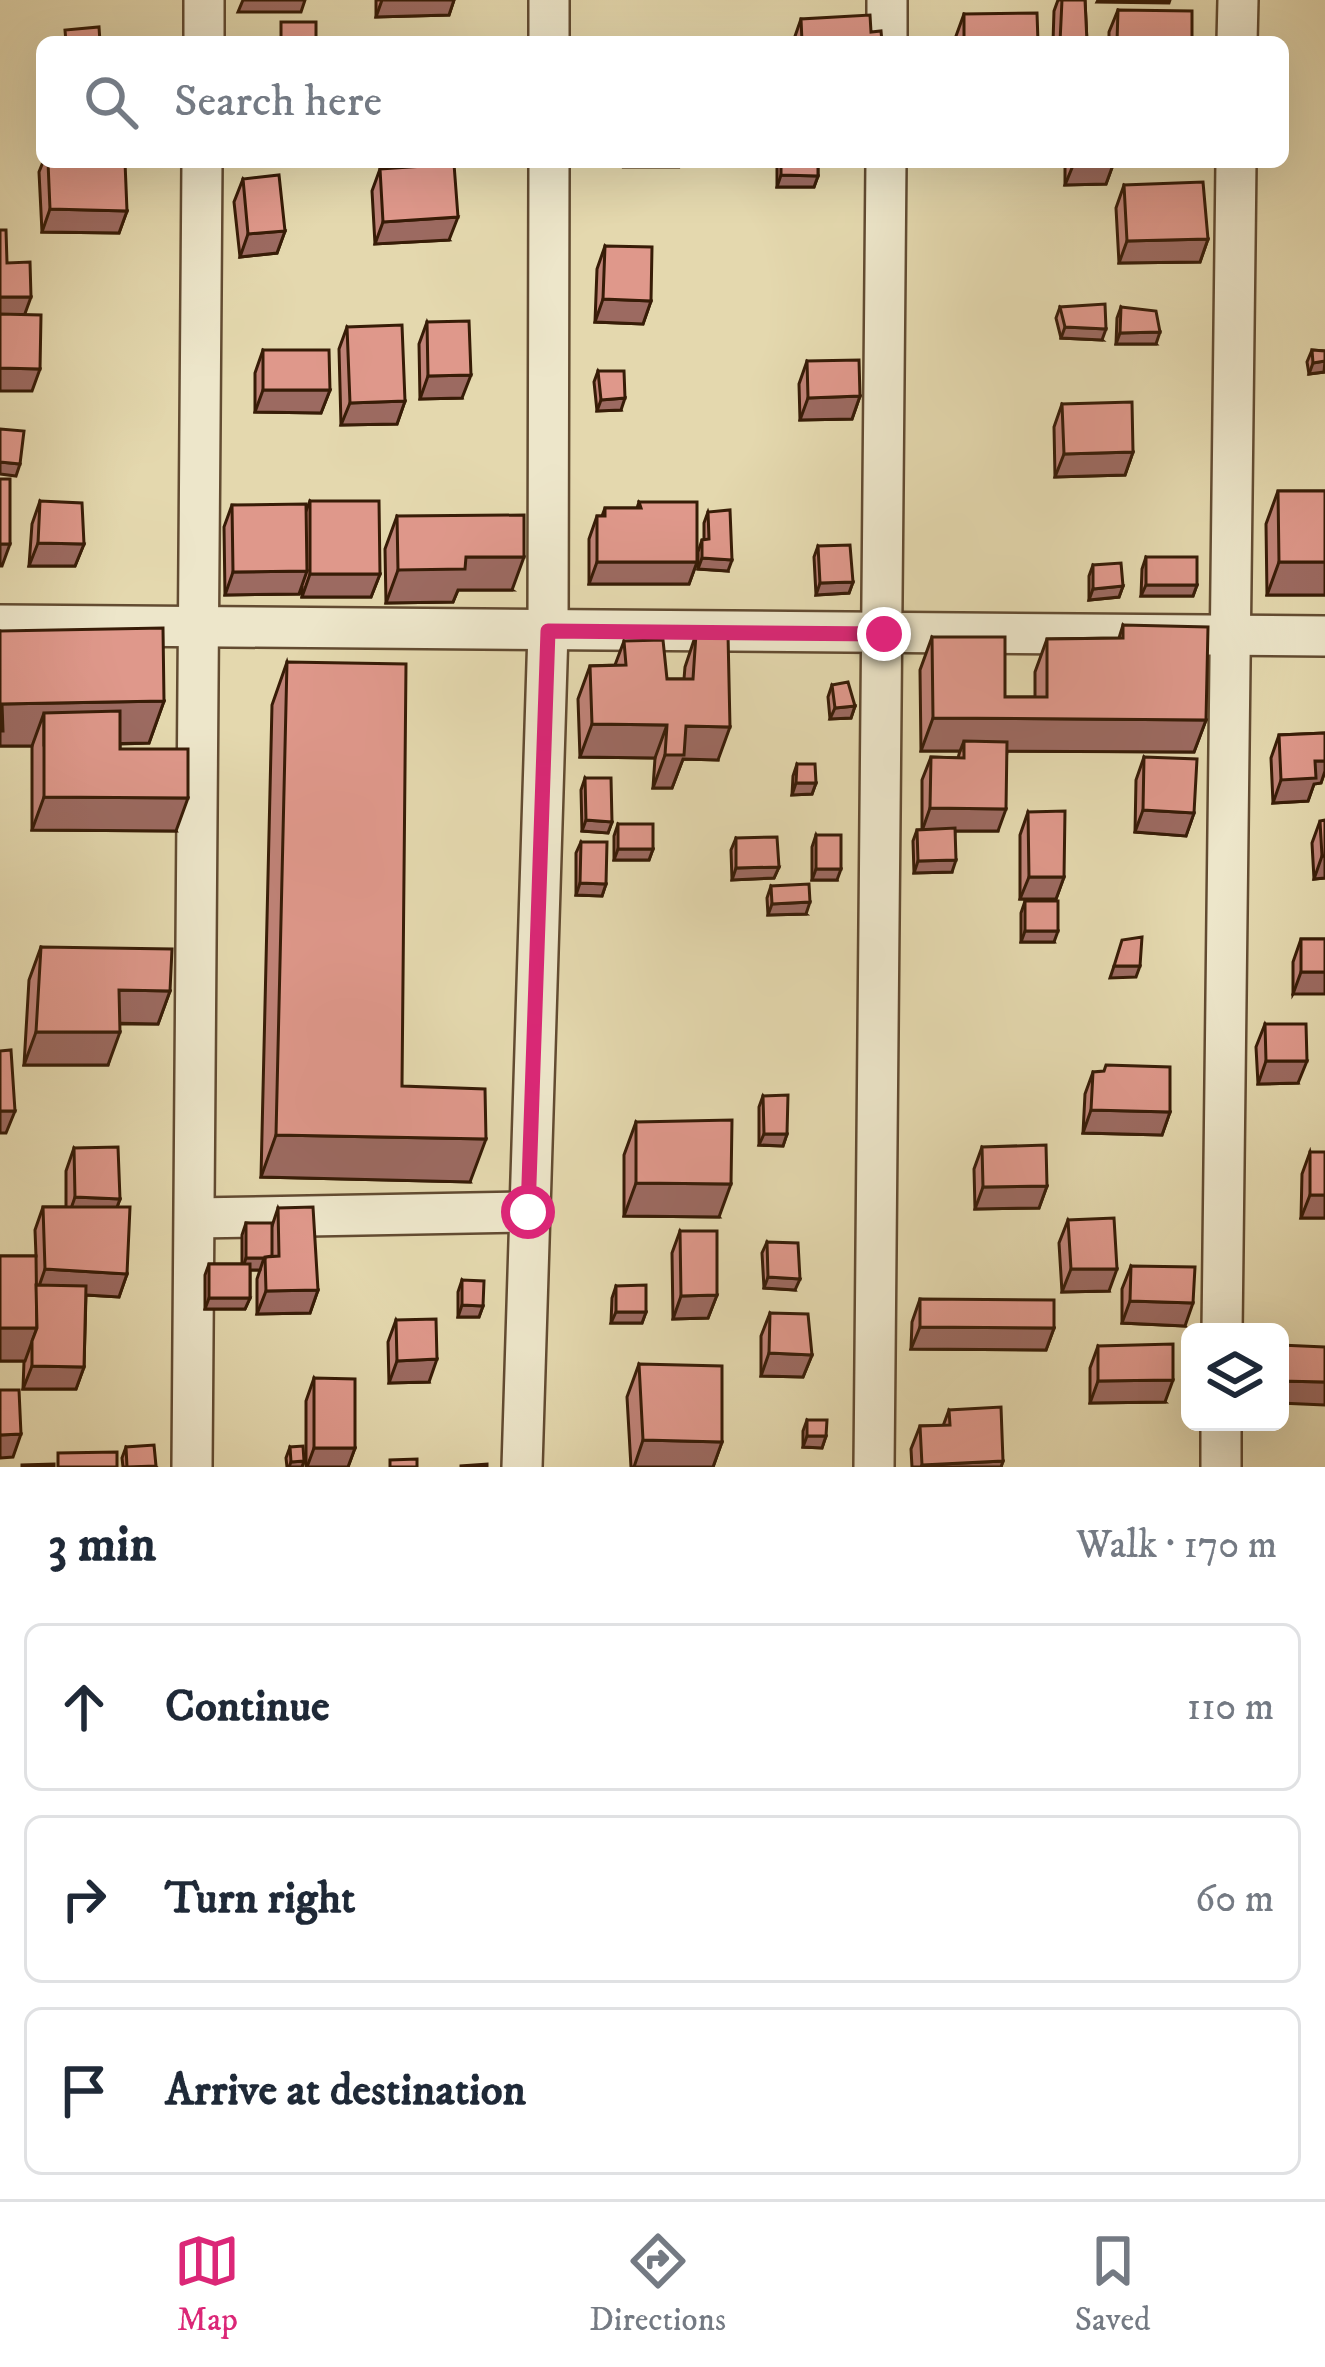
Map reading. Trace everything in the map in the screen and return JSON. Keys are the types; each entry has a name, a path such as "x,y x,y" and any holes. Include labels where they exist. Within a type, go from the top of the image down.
{"street":[{"path":"203,36 204,0"},
{"path":"549,0 549,36"},
{"path":"887,0 887,36"},
{"path":"1237,36 1238,0"},
{"path":"192,1467 202,168"},
{"path":"522,1467 548,631 548,168"},
{"path":"874,1467 886,168"},
{"path":"1222,1323 1236,168"},
{"path":"0,625 1325,636"},
{"path":"195,1218 528,1212"},
{"path":"1221,1431 1221,1467"}],"building":[{"path":"1062,0 1085,0 1087,36 1060,36"},
{"path":"1118,10 1192,11 1192,36 1117,36"},
{"path":"1037,13 1038,36 964,36 964,14"},
{"path":"870,15 871,32 881,31 881,36 802,36 801,19"},
{"path":"281,22 316,22 316,36 281,36"},
{"path":"99,27 100,36 66,36 65,30"},
{"path":"48,168 125,168 127,211 50,209"},
{"path":"454,168 458,217 383,222 380,169"},
{"path":"781,168 818,168 818,176 781,175"},
{"path":"279,175 285,231 248,234 243,179"},
{"path":"1203,182 1208,239 1127,241 1124,185"},
{"path":"0,230 6,230 7,263 30,262 31,297 0,297"},
{"path":"605,246 652,247 651,301 603,299"},
{"path":"1105,304 1106,329 1065,327 1060,307"},
{"path":"1121,307 1156,311 1160,332 1120,333"},
{"path":"0,314 41,315 40,369 0,368"},
{"path":"469,321 471,375 428,376 427,322"},
{"path":"402,325 405,401 350,403 347,327"},
{"path":"263,350 329,350 330,390 263,390"},
{"path":"1312,350 1325,351 1325,361 1313,363"},
{"path":"859,360 860,396 808,398 807,361"},
{"path":"598,371 624,371 625,398 601,400"},
{"path":"1132,402 1133,452 1064,454 1062,404"},
{"path":"0,429 24,431 20,464 0,462"},
{"path":"0,479 10,479 10,544 0,544"},
{"path":"1278,491 1325,491 1325,562 1279,562"},
{"path":"40,501 82,503 84,544 38,543"},
{"path":"310,501 379,501 380,574 310,574"},
{"path":"639,502 697,502 697,562 597,562 597,516 605,516 605,508 641,508"},
{"path":"306,504 307,571 233,572 232,505"},
{"path":"730,510 732,560 702,558 702,540 709,539 708,512"},
{"path":"524,515 524,557 466,557 465,569 398,570 397,516"},
{"path":"850,545 853,582 820,583 818,546"},
{"path":"1146,557 1197,557 1197,585 1146,585"},
{"path":"1121,563 1123,586 1093,589 1093,565"},
{"path":"1123,625 1208,627 1206,720 933,718 932,637 1005,637 1005,697 1047,697 1047,639 1123,638"},
{"path":"163,628 164,701 2,704 0,731 0,631"},
{"path":"696,634 728,634 730,727 686,726 684,755 665,755 667,725 592,724 590,666 626,665 624,641 663,640 667,679 693,679"},
{"path":"287,662 406,664 402,1086 485,1089 486,1139 276,1135"},
{"path":"848,682 855,706 835,708 832,685"},
{"path":"120,711 120,749 188,749 188,798 44,797 44,713"},
{"path":"1325,733 1325,761 1315,761 1316,778 1281,780 1279,735"},
{"path":"964,741 1007,742 1006,809 930,808 931,757 964,758"},
{"path":"1144,757 1197,759 1194,813 1143,810"},
{"path":"797,764 815,764 816,783 796,783"},
{"path":"585,778 611,778 612,822 586,820"},
{"path":"1065,811 1064,877 1029,877 1028,812"},
{"path":"1325,820 1325,856 1322,856 1320,821"},
{"path":"618,824 653,824 653,849 618,849"},
{"path":"955,828 956,860 918,861 917,830"},
{"path":"816,835 841,835 841,869 816,869"},
{"path":"777,837 779,867 736,868 736,838"},
{"path":"581,842 607,842 606,884 580,883"},
{"path":"809,884 810,902 772,904 771,886"},
{"path":"1025,901 1058,901 1058,931 1025,931"},
{"path":"1142,937 1140,966 1114,966 1122,940"},
{"path":"1301,939 1325,939 1325,972 1301,972"},
{"path":"41,947 172,949 170,991 119,990 120,1032 36,1032"},
{"path":"1265,1024 1306,1024 1307,1061 1266,1061"},
{"path":"11,1050 15,1111 0,1111 0,1051"},
{"path":"1106,1065 1170,1067 1170,1112 1091,1110 1093,1072 1104,1071"},
{"path":"788,1095 787,1134 764,1134 763,1096"},
{"path":"732,1120 731,1184 636,1183 636,1122"},
{"path":"1046,1145 1047,1186 983,1187 982,1147"},
{"path":"118,1147 120,1199 75,1197 74,1148"},
{"path":"1310,1152 1325,1152 1325,1195 1310,1195"},
{"path":"43,1207 130,1207 127,1274 45,1269"},
{"path":"313,1207 318,1290 266,1291 265,1257 279,1256 278,1208"},
{"path":"1114,1218 1117,1269 1071,1269 1068,1220"},
{"path":"246,1223 272,1223 272,1256 246,1258"},
{"path":"680,1231 717,1231 717,1295 681,1296"},
{"path":"767,1242 798,1243 800,1279 768,1277"},
{"path":"0,1256 36,1256 37,1328 0,1328"},
{"path":"209,1264 250,1264 250,1298 209,1298"},
{"path":"1131,1266 1195,1267 1193,1303 1130,1301"},
{"path":"462,1280 484,1281 483,1306 462,1305"},
{"path":"36,1285 86,1286 84,1367 32,1366"},
{"path":"646,1285 646,1312 616,1312 616,1286"},
{"path":"920,1299 1054,1300 1054,1328 920,1327"},
{"path":"770,1313 808,1314 812,1355 769,1353"},
{"path":"436,1319 437,1359 397,1361 396,1320"},
{"path":"1173,1344 1173,1380 1098,1381 1098,1346"},
{"path":"1289,1345 1325,1347 1325,1382 1289,1381"},
{"path":"639,1364 722,1366 722,1442 643,1440"},
{"path":"314,1378 355,1379 355,1448 314,1448"},
{"path":"0,1390 19,1390 21,1434 0,1435"},
{"path":"1001,1407 1003,1461 922,1465 920,1426 950,1425 949,1410"},
{"path":"807,1420 827,1420 826,1436 807,1436"},
{"path":"154,1445 156,1466 127,1467 126,1447"},
{"path":"303,1446 304,1461 291,1462 290,1447"},
{"path":"117,1452 117,1467 58,1467 58,1453"},
{"path":"417,1459 417,1467 390,1467 390,1460"}],"route":[{"path":"528,1212 548,631 884,634"}]}
